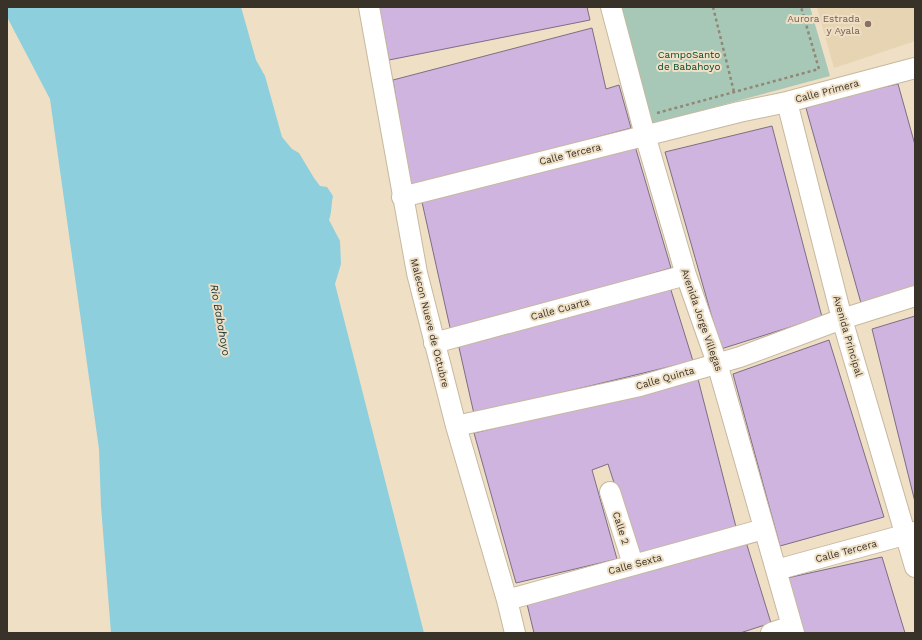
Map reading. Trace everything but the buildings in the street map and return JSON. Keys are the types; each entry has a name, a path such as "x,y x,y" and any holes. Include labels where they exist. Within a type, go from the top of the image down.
{"street":[{"name":"Malecon Nueve de Octubre","path":"368,7 416,273 456,426 507,600 515,633"},
{"name":"Avenida Jorge Villegas","path":"611,7 645,136 686,275 717,363 793,630"},
{"name":"Calle Primera","path":"739,112 914,72"},
{"name":"Avenida Principal","path":"787,102 842,319 910,534 915,568"},
{"name":"Calle Tercera","path":"402,197 739,112"},
{"name":"Calle Cuarta","path":"434,343 686,275"},
{"name":"Calle Quinta","path":"456,426 640,386 740,357 842,319 915,296"},
{"name":"Calle 2","path":"610,492 633,564"},
{"name":"Calle Sexta","path":"507,600 764,529"},
{"name":"Calle Tercera","path":"776,570 910,534"},
{"path":"771,633 793,630"}],"path":[{"path":"713,7 739,112"},
{"path":"654,113 819,69 801,7"}],"shaded area":[{"name":"Aurora Estrada y Ayala","path":"817,7 915,7 915,41 834,68"}],"green space":[{"name":"CampoSanto de Babahoyo","path":"619,7 810,7 830,76 651,124"}],"water":[{"name":"Rio Babahoyo","path":"7,7 241,7 256,60 265,76 282,137 292,149 299,153 320,186 327,187 333,196 329,220 340,241 341,264 335,284 424,633 111,633 101,506 99,449 50,99 7,17"}],"place":[{"name":"Aurora Estrada y Ayala","path":"868,24"}]}
